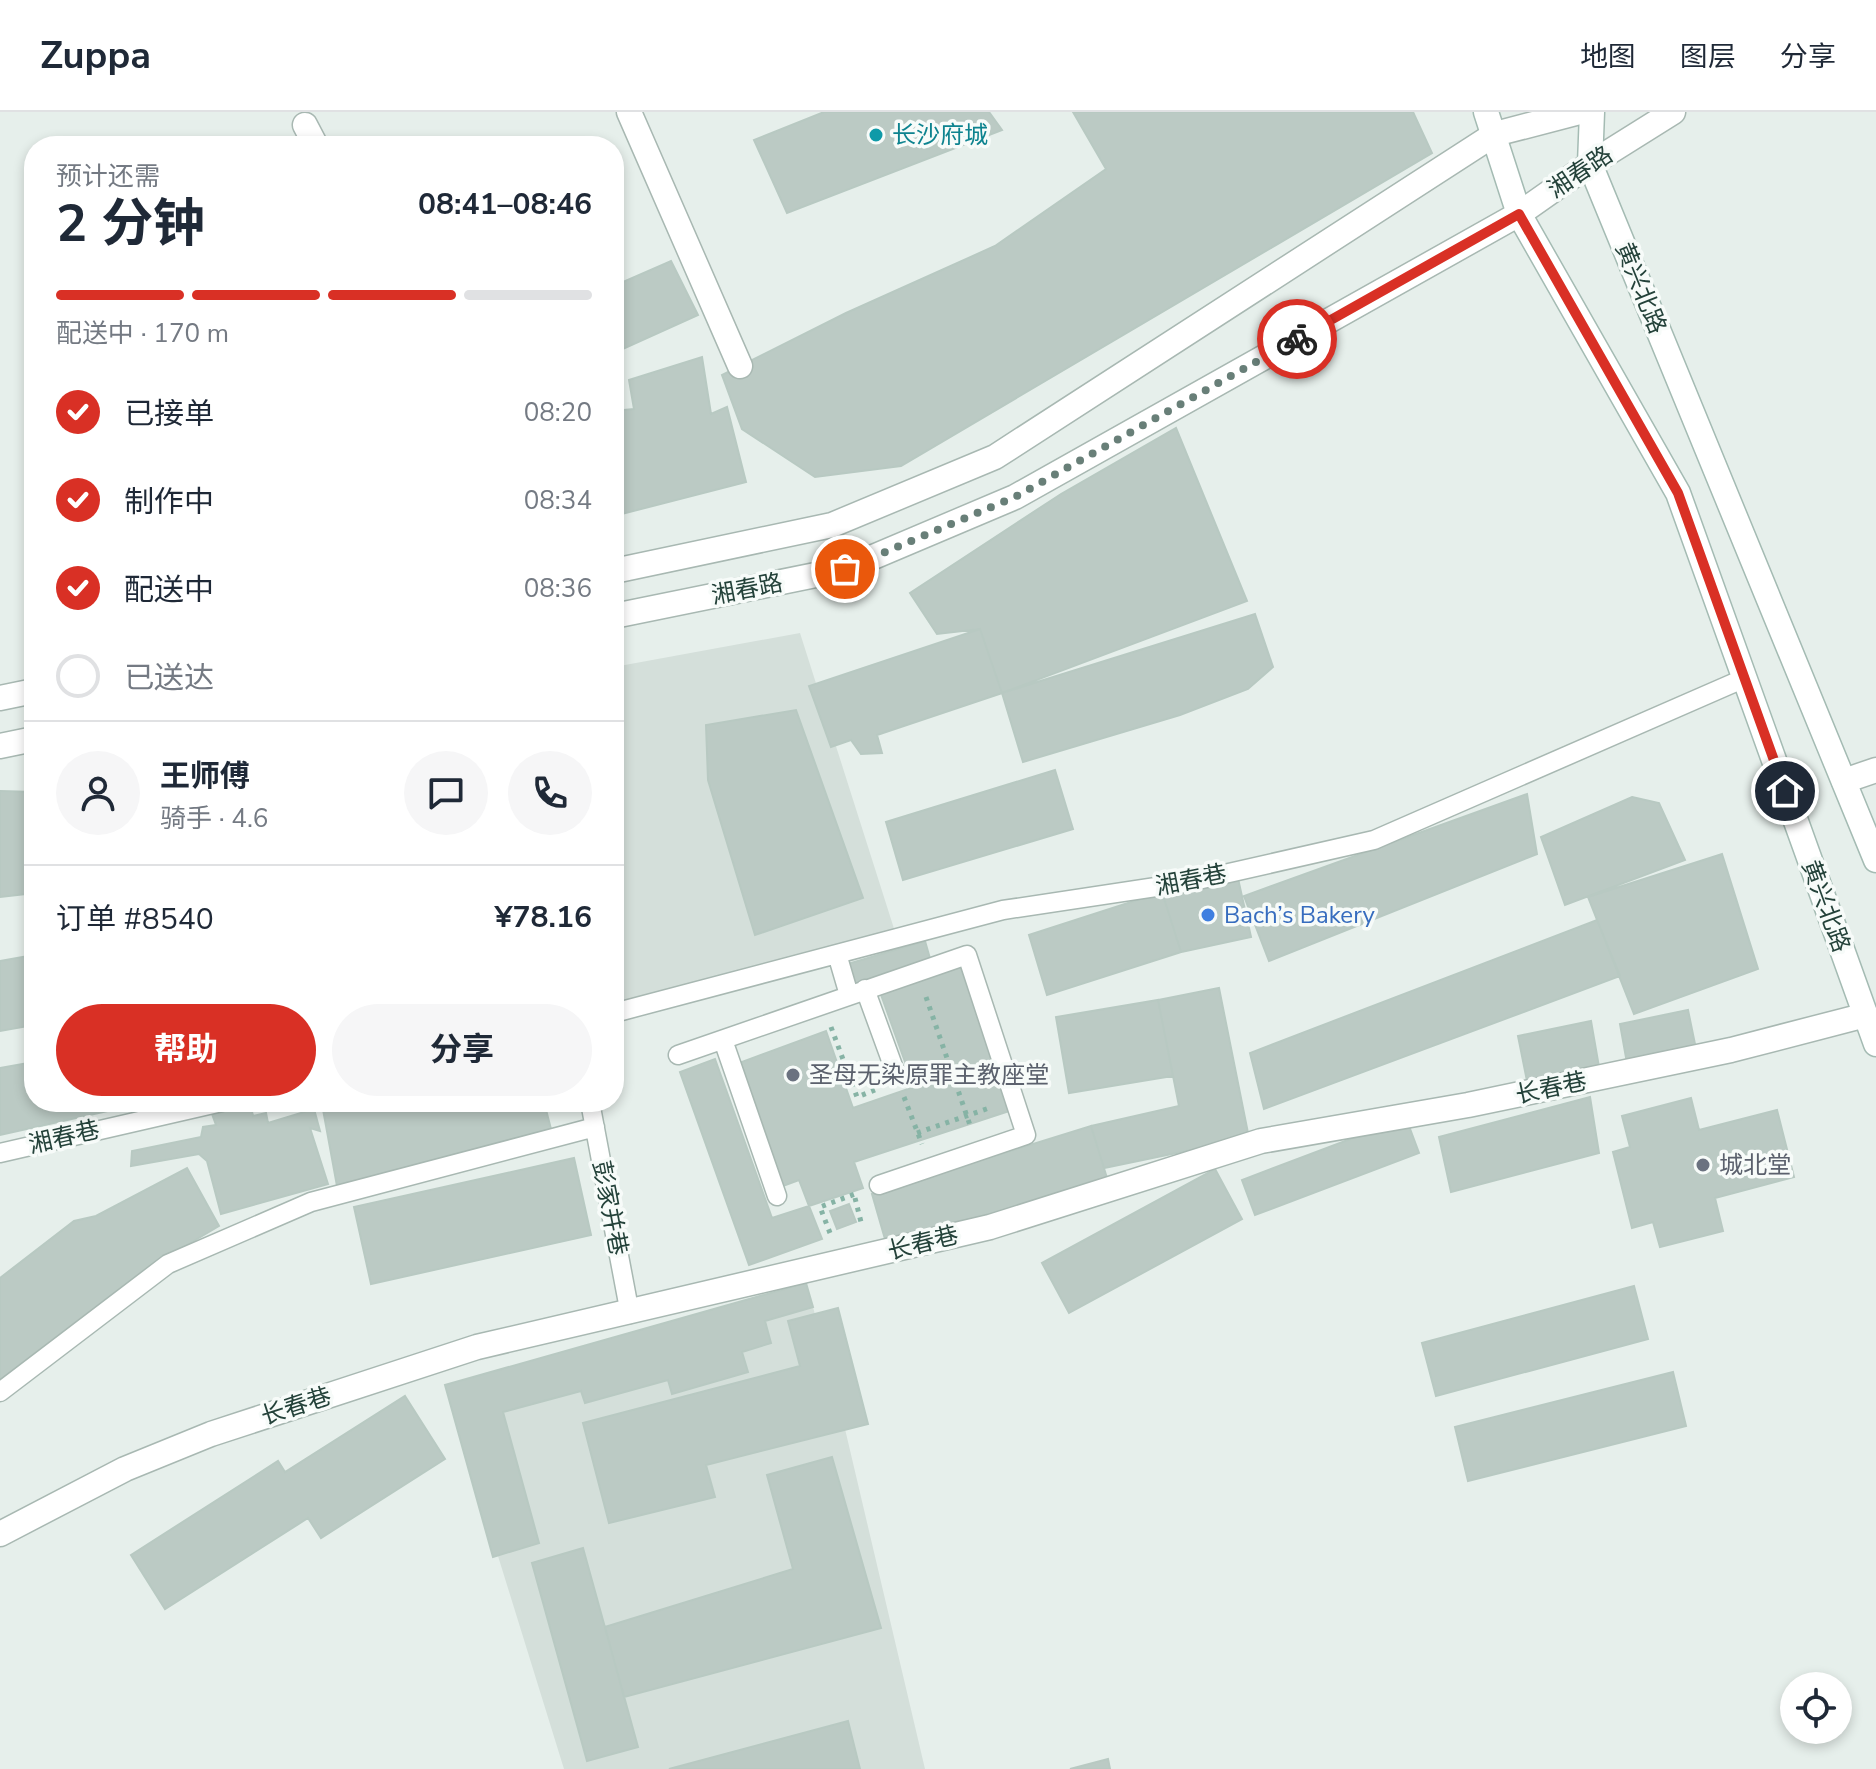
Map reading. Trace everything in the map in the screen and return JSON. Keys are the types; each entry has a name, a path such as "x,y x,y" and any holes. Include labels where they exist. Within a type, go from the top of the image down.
{"street":[{"path":"629,112 740,366"},
{"name":"湘春路","path":"624,569 832,525 995,457 1490,123 1580,112"},
{"name":"黄兴北路","path":"1592,112 1590,164 1876,860"},
{"name":"湘春路","path":"624,614 845,569 1015,497 1519,214 1590,164 1673,112"},
{"name":"黄兴北路","path":"1490,123 1519,214 1678,493 1876,1044"},
{"path":"0,698 24,693"},
{"path":"0,746 24,741"},
{"path":"1844,781 1876,770"},
{"name":"长春巷","path":"0,1534 125,1469 211,1434 477,1347 630,1314 990,1227 1261,1141 1468,1105 1700,1057 1866,1015"}],"lane":[{"name":"湘春巷","path":"624,1010 1003,910 1189,882 1374,840 1745,678"},
{"path":"837,954 897,1078"},
{"path":"678,1055 967,955 1026,1135 879,1185"},
{"path":"723,1040 777,1196"},
{"name":"湘春巷","path":"0,1153 178,1112"},
{"name":"彭家并巷","path":"592,1112 630,1314"},
{"path":"0,1392 168,1264 311,1202 595,1127"}],"path":[{"path":"917,971 979,1151"},
{"path":"823,1004 857,1097 897,1078 930,1168"},
{"path":"917,1133 1014,1100"},
{"path":"842,1234 831,1238 820,1207 879,1185"},
{"path":"853,1195 863,1226 853,1230"}],"shaded area":[{"path":"800,633 897,938 624,1010 624,665"},
{"path":"813,1307 925,1769 564,1769 445,1385"}],"building":[{"path":"824,112 989,112 1002,130 787,213 754,140"},
{"path":"1073,112 1413,112 1432,153 901,466 815,477 742,429 722,375 846,313 995,246 1106,169"},
{"path":"671,261 698,315 624,348 624,282"},
{"path":"702,357 711,414 727,407 746,482 624,513 624,410 634,409 629,380"},
{"path":"1176,428 1247,601 1002,693 980,629 937,634 910,593 1061,494"},
{"path":"1255,614 1273,667 1248,689 1180,715 1023,762 1002,693"},
{"path":"980,629 1002,693 877,735 882,753 861,754 851,740 831,747 809,686"},
{"path":"796,710 863,898 755,935 708,780 706,725"},
{"path":"1055,770 1073,829 903,880 886,822"},
{"path":"0,791 24,792 24,894 0,897"},
{"path":"1527,794 1537,854 1269,961 1244,896"},
{"path":"1632,797 1659,803 1685,860 1565,905 1541,837"},
{"path":"1722,854 1758,969 1634,1014 1588,897"},
{"name":"Bach’s Bakery","path":"1237,874 1251,937 1181,952 1162,892"},
{"path":"1162,892 1181,952 1047,995 1029,935"},
{"path":"1597,920 1620,976 1264,1109 1250,1053"},
{"path":"925,941 931,962 854,985 848,964"},
{"path":"24,957 24,1027 0,1031 0,961"},
{"name":"圣母无染原罪主教座堂","path":"958,960 1012,1110 854,1162 863,1188 809,1206 799,1180 783,1186 739,1063 826,1031 853,1108 914,1087 879,989"},
{"path":"1219,988 1249,1138 1104,1168 1091,1126 1179,1106 1158,1000"},
{"path":"1158,1000 1173,1076 1069,1093 1056,1017"},
{"path":"1688,1010 1696,1049 1627,1063 1620,1024"},
{"path":"1591,1021 1599,1067 1527,1081 1518,1036"},
{"path":"715,1059 772,1218 809,1206 822,1239 749,1265 680,1072"},
{"path":"24,1064 24,1112 103,1112 0,1135 0,1068"},
{"path":"1590,1097 1599,1153 1451,1192 1439,1137"},
{"name":"城北堂","path":"1691,1098 1699,1130 1777,1110 1794,1177 1715,1198 1723,1231 1660,1247 1653,1222 1632,1228 1613,1152 1630,1147 1622,1116"},
{"path":"252,1112 253,1116 266,1113 268,1123 304,1112 315,1112 320,1131 310,1128 328,1184 221,1214 207,1161 199,1154 131,1166 132,1151 201,1137 203,1127 216,1125 212,1114"},
{"path":"323,1112 547,1112 551,1129 337,1186"},
{"path":"1406,1118 1419,1153 1255,1215 1242,1180"},
{"path":"1091,1126 1107,1178 887,1246 872,1194"},
{"path":"574,1158 591,1235 371,1284 354,1207"},
{"path":"187,1168 219,1226 177,1251 0,1391 0,1278 74,1221 96,1216"},
{"path":"1215,1169 1242,1219 1069,1313 1042,1263"},
{"path":"849,1204 856,1222 837,1229 830,1211"},
{"path":"806,1283 813,1307 765,1321 771,1343 742,1352 748,1372 672,1394 668,1380 585,1403 581,1391 503,1412 539,1543 493,1557 445,1385"},
{"path":"1634,1286 1648,1339 1436,1396 1422,1343"},
{"path":"838,1308 868,1424 706,1465 715,1497 609,1523 583,1423 800,1366 788,1321"},
{"path":"1673,1372 1686,1426 1468,1481 1455,1427"},
{"path":"405,1396 445,1459 321,1538 308,1518 165,1609 131,1555 278,1461 285,1472"},
{"path":"832,1457 881,1628 624,1697 605,1627 793,1569 767,1475"},
{"path":"583,1548 638,1747 587,1761 532,1563"},
{"path":"848,1721 860,1769 669,1769"},
{"path":"1108,1759 1110,1769 1070,1769"}],"way so far":[{"path":"845,569 1015,497 1297,339"}],"place":[{"name":"长沙府城","path":"876,135"},
{"name":"Bach’s Bakery","path":"1208,915"},
{"name":"圣母无染原罪主教座堂","path":"793,1075"},
{"name":"城北堂","path":"1703,1165"}],"route":[{"path":"1297,339 1519,214 1678,493 1785,791"}]}
